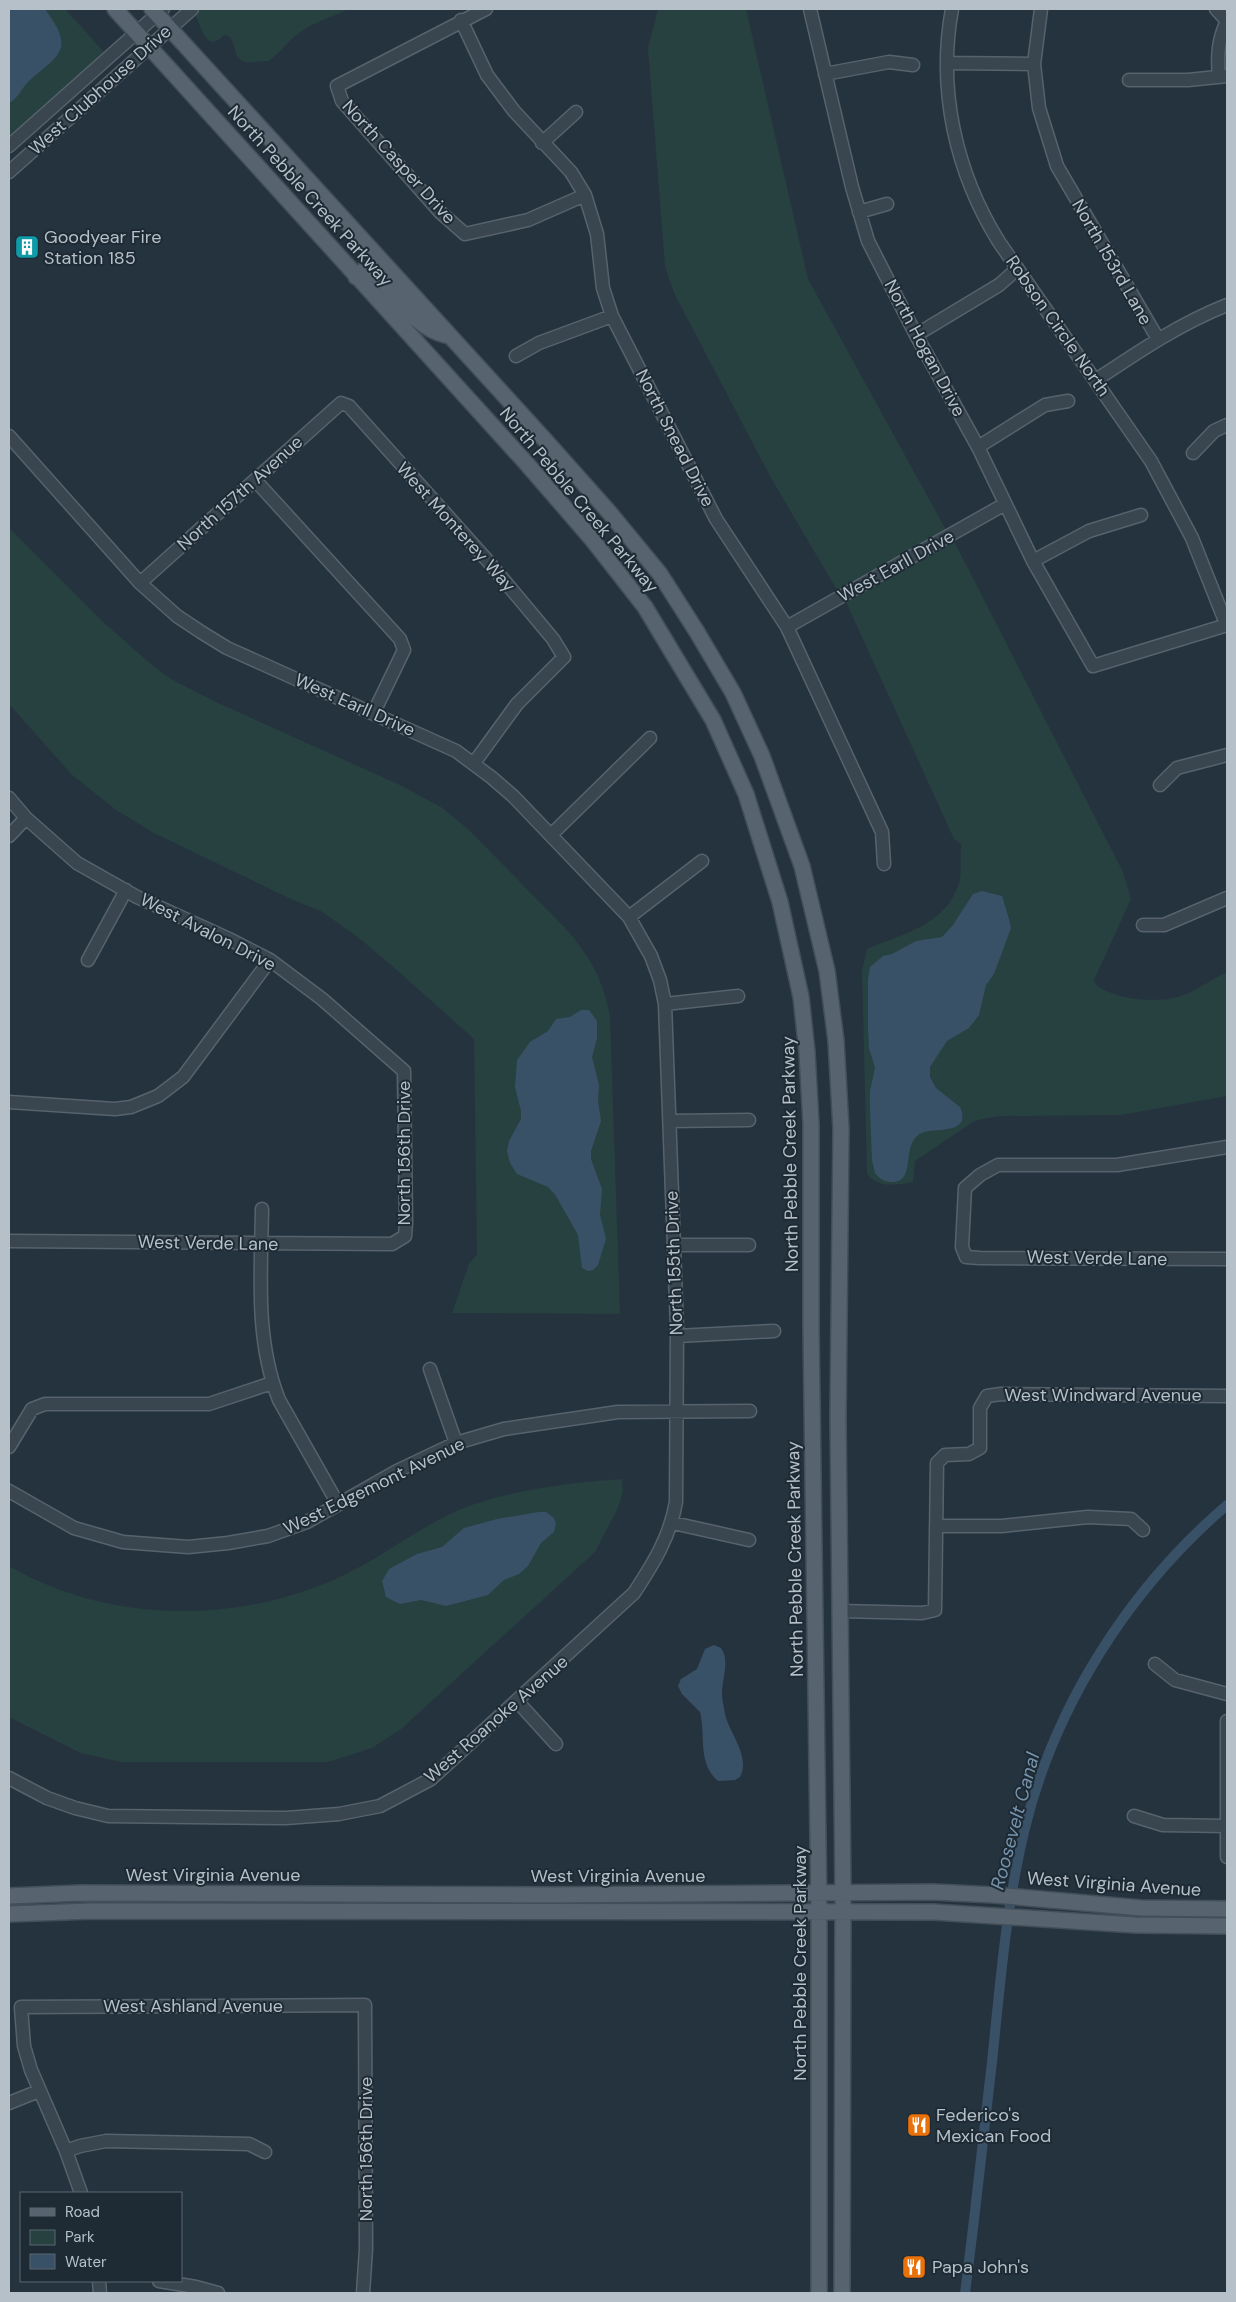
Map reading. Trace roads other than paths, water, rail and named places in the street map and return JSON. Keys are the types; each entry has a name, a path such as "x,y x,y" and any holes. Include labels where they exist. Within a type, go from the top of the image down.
{"main road":[{"name":"North Pebble Creek Parkway","path":"115,9 533,472 591,538 645,607 713,720 746,794 780,902 805,1022 811,1124 811,1330 819,1894 819,2293"},
{"name":"North Pebble Creek Parkway","path":"157,11 170,28 603,505 660,574 733,693 762,756 802,866 827,971 833,1016 841,1129 838,1330 843,1893 842,2293"},
{"path":"356,276 365,270 372,271 416,320 435,333 449,336"},
{"path":"811,1330 838,1330"},
{"path":"815,1612 840,1611"},
{"name":"West Virginia Avenue","path":"9,1896 71,1894 819,1894 933,1892 995,1895 1141,1908 1227,1909"},
{"name":"West Virginia Avenue","path":"9,1914 92,1911 934,1912 1029,1916 1135,1924 1227,1926"}],"street":[{"name":"West Clubhouse Drive","path":"9,171 149,45 192,9"},
{"path":"461,20 486,9"},
{"name":"North Hogan Drive","path":"810,9 858,212 868,241 916,335 978,447 1033,561 1093,666 1227,625"},
{"name":"Robson Circle North","path":"952,9 948,64 952,120 963,167 988,223 1151,461 1166,487 1203,562 1227,625"},
{"name":"North 153rd Lane","path":"1041,9 1034,64 1043,128 1057,166 1067,185 1158,338"},
{"path":"1128,80 1188,80 1223,77 1217,54 1220,37 1227,21 1216,9"},
{"name":"West Clubhouse Drive","path":"9,146 137,33 157,11"},
{"name":"North Casper Drive","path":"461,20 337,86 342,101 440,212 465,234 528,220 585,195"},
{"name":"North Snead Drive","path":"461,20 487,75 542,143 571,172 585,195 597,234 603,288 612,316 716,519 787,628 882,832 884,864"},
{"path":"825,74 889,62 913,65"},
{"path":"948,64 1034,64"},
{"path":"542,143 576,112"},
{"path":"858,212 887,204"},
{"path":"916,335 999,285 1018,269"},
{"path":"1096,380 1158,338 1227,305"},
{"path":"516,356 540,343 612,316"},
{"path":"978,447 1045,405 1068,401"},
{"name":"North 157th Avenue","path":"140,583 341,403"},
{"name":"West Monterey Way","path":"341,403 348,406 487,560 553,639 564,657 516,704 474,763"},
{"path":"1194,453 1214,431 1227,425"},
{"name":"West Earll Drive","path":"9,436 140,583 177,616 227,648 374,712 456,751 474,763 513,796 630,916 652,956 665,1004"},
{"path":"255,480 400,639 404,650 374,712"},
{"name":"West Earll Drive","path":"787,628 1004,504"},
{"path":"1033,561 1089,531 1141,515"},
{"path":"551,835 650,738"},
{"path":"1160,785 1177,768 1227,755"},
{"name":"West Avalon Drive","path":"9,798 26,818 77,863 126,890 270,960 322,999 404,1071"},
{"path":"9,836 26,818"},
{"path":"630,916 702,861"},
{"path":"88,960 126,890"},
{"path":"1143,925 1164,925 1227,898"},
{"path":"9,1102 115,1109 130,1107 158,1096 184,1077 270,960"},
{"path":"665,1004 738,996"},
{"name":"North 155th Drive","path":"665,1004 677,1336 676,1502 673,1522"},
{"name":"North 156th Drive","path":"404,1071 406,1213 404,1236"},
{"path":"670,1121 749,1120"},
{"name":"West Verde Lane","path":"1227,1147 1116,1165 998,1165 980,1175 965,1188 962,1248 966,1256 1227,1259"},
{"path":"262,1209 262,1319 264,1349 272,1383 279,1400 338,1504"},
{"name":"West Verde Lane","path":"9,1241 392,1244 404,1236"},
{"path":"674,1245 749,1245"},
{"path":"677,1336 774,1331"},
{"path":"430,1369 456,1443"},
{"path":"9,1447 32,1409 45,1404 209,1404 272,1383"},
{"name":"West Windward Avenue","path":"936,1526 936,1467 939,1459 952,1454 969,1454 980,1448 980,1408 982,1401 992,1394 1227,1396"},
{"name":"West Edgemont Avenue","path":"9,1491 74,1528 123,1542 188,1546 228,1543 268,1536 307,1522 456,1443 504,1430 603,1414 676,1411 750,1411"},
{"path":"840,1611 922,1613 935,1610 936,1526 1002,1526 1088,1517 1131,1519 1143,1530"},
{"path":"673,1522 749,1540"},
{"name":"West Roanoke Avenue","path":"9,1778 47,1798 75,1808 108,1816 286,1818 340,1814 380,1806 431,1779 518,1702 634,1593 657,1558 673,1522"},
{"path":"1155,1664 1175,1680 1227,1694"},
{"path":"518,1702 556,1744"},
{"path":"1227,1721 1227,1857"},
{"path":"1134,1816 1163,1825 1227,1826"},
{"name":"North 156th Drive","path":"363,2293 366,2249 365,2005"},
{"name":"West Ashland Avenue","path":"39,2091 24,2046 21,2007 365,2005"},
{"path":"9,2103 39,2091 66,2151 81,2192"},
{"path":"66,2151 80,2146 106,2142 249,2144 265,2152"},
{"path":"165,2282 218,2293"}],"water":[{"path":"9,9 45,9 54,22 61,42 56,56 9,103"},
{"path":"982,891 1002,896 1011,928 994,974 986,985 979,1015 969,1028 947,1041 930,1067 930,1077 936,1088 960,1107 961,1122 951,1128 924,1132 916,1137 912,1144 904,1176 899,1181 886,1181 875,1173 872,1160 870,1091 875,1068 869,1048 868,1029 868,979 870,967 883,956 892,954 916,941 942,937 953,925 973,894"},
{"path":"581,1010 589,1010 597,1021 597,1039 592,1057 599,1085 598,1101 601,1121 591,1151 591,1159 602,1189 600,1215 606,1239 598,1265 593,1270 588,1271 582,1268 578,1235 556,1196 548,1187 517,1174 510,1163 507,1151 509,1141 521,1119 515,1087 517,1060 530,1042 548,1031 556,1019 570,1017"},
{"path":"546,1512 554,1518 556,1524 554,1532 541,1543 528,1566 519,1574 504,1580 488,1595 446,1606 421,1600 400,1604 386,1597 382,1581 389,1569 417,1554 442,1547 464,1528 497,1519"},
{"path":"714,1645 721,1648 724,1653 723,1704 727,1721 743,1761 740,1777 735,1780 718,1781 711,1774 703,1748 700,1712 682,1694 678,1686 681,1679 697,1669 705,1649"}],"waterway":[{"name":"Roosevelt Canal","path":"965,2293 1008,1918 1024,1832 1037,1785 1076,1695 1100,1653 1128,1612 1158,1574 1191,1538 1227,1505"}],"place":[{"name":"Goodyear Fire Station 185","path":"27,247"},
{"name":"Federico's Mexican Food","path":"919,2125"},
{"name":"Papa John's","path":"914,2267"}]}
